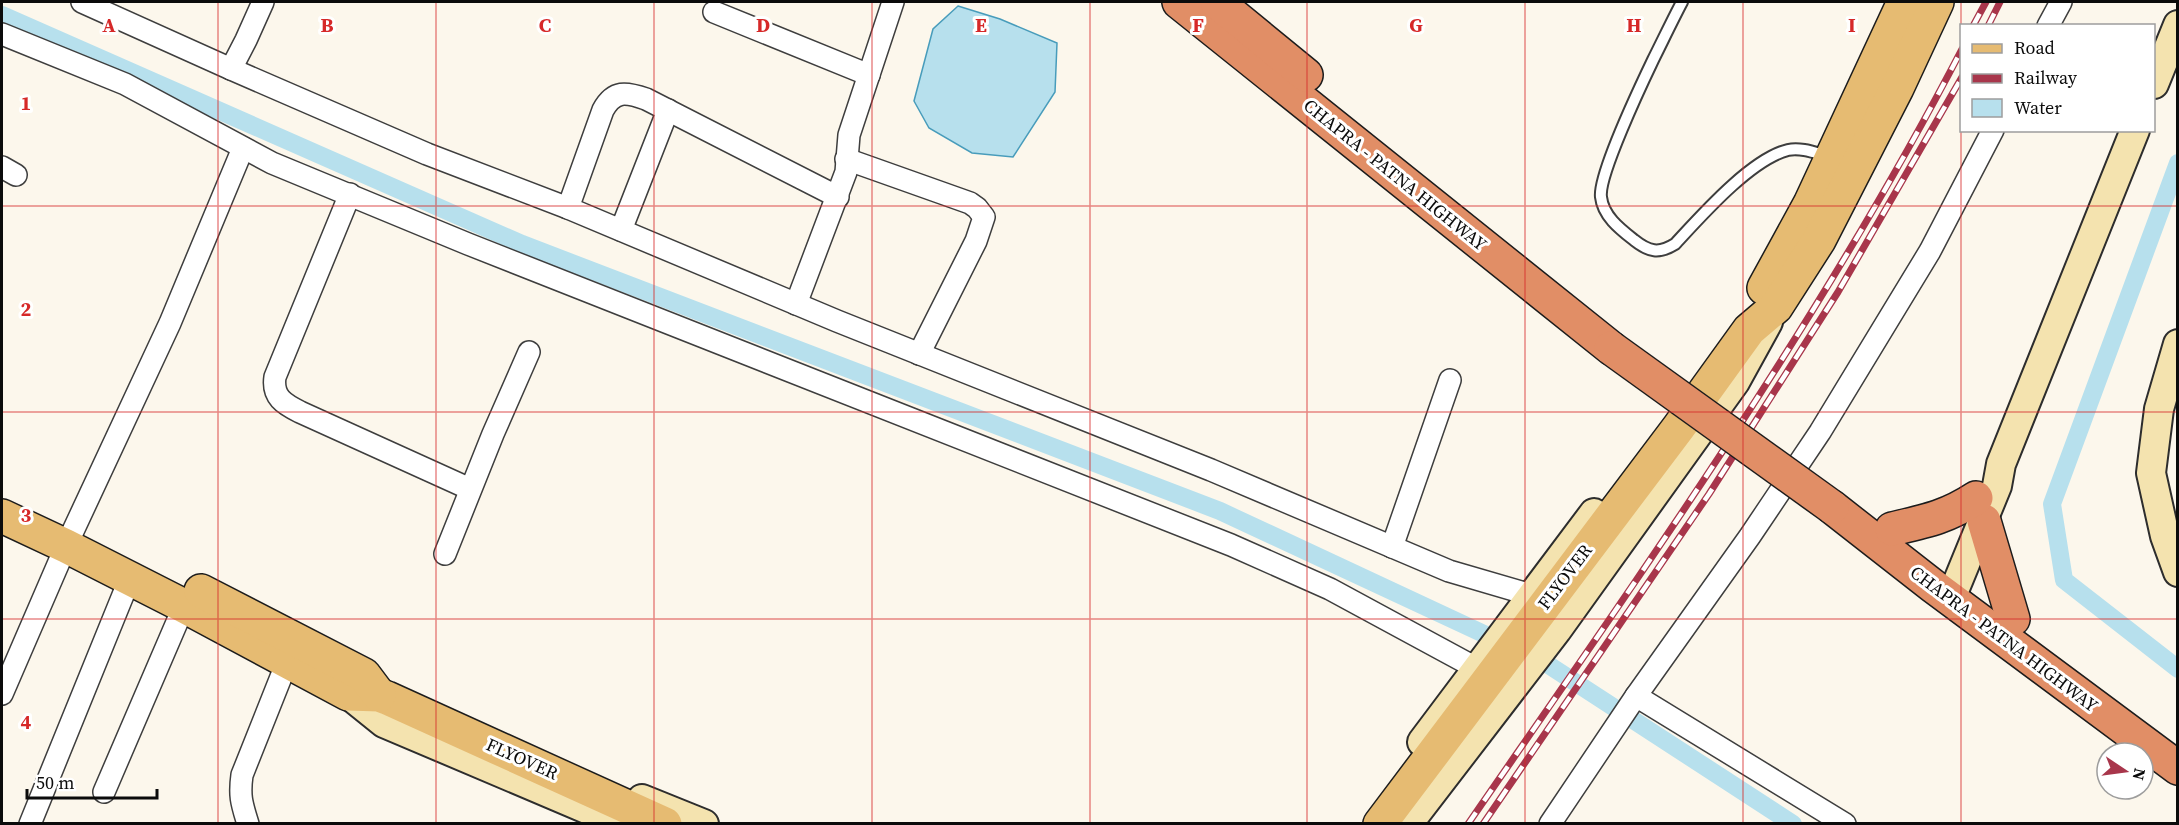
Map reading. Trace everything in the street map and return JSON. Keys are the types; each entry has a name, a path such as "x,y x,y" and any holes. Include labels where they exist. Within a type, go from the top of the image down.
{"highway":[{"name":"CHAPRA - PATNA HIGHWAY","path":"1179,2 1616,342"},
{"name":"CHAPRA - PATNA HIGHWAY","path":"1217,2 1616,342"},
{"path":"1616,342 1837,500"},
{"name":"CHAPRA - PATNA HIGHWAY","path":"1837,500 1892,529 1946,582 2013,619 2178,741"},
{"name":"CHAPRA - PATNA HIGHWAY","path":"1837,500 1946,582 2178,768"},
{"path":"1892,529 1955,512 1980,509 2013,619"}],"main road":[{"path":"1767,303 1810,204 1904,2"},
{"path":"1767,303 1819,240 1897,88 1937,2"},
{"name":"FLYOVER","path":"1380,824 1679,427 1767,303"},
{"path":"2,492 130,578 287,662 370,691"},
{"path":"2,516 71,537 259,620 370,691"},
{"name":"FLYOVER","path":"370,691 665,824"}],"street":[{"path":"231,69 263,2"},
{"path":"796,304 838,197 846,172 849,135 893,2"},
{"path":"2049,24 2061,2"},
{"path":"90,3 231,69 427,154 568,208 918,354 1211,470 1525,604"},
{"path":"714,12 869,75"},
{"path":"2155,82 2178,25"},
{"path":"2,34 125,84 272,163 478,248 1231,545 1330,589 1481,662"},
{"path":"568,208 603,110 608,100 618,94 631,94 668,110 838,197"},
{"path":"621,230 668,110"},
{"path":"1550,824 1636,696 1821,432 1930,252 1992,132"},
{"path":"1946,582 1980,509 1997,486 2001,464 2134,132"},
{"path":"2,694 156,353 243,148"},
{"path":"846,159 960,199 978,208 984,217 976,241 918,354"},
{"path":"350,194 275,377 274,386 278,397 300,412 470,489"},
{"path":"1362,824 1700,371 1767,303"},
{"path":"1408,824 1523,676 1735,382 1767,303"},
{"path":"2178,344 2159,409 2151,473 2171,535 2178,572"},
{"path":"445,554 470,489 529,352"},
{"path":"1392,547 1450,380"},
{"path":"30,824 130,578"},
{"path":"104,792 184,606"},
{"path":"248,824 240,803 239,792 242,776 287,662"},
{"path":"622,824 589,817 384,723 370,691 381,678 458,717 704,824"},
{"path":"1636,696 1845,824"}],"lane":[{"path":"1682,2 1642,82 1607,170 1600,197 1603,208 1611,220 1647,249 1664,250 1675,244 1702,215 1759,164 1772,156 1800,149 1832,157"}],"water":[{"path":"958,6 1000,19 1057,43 1055,92 1013,157 972,153 929,128 914,101 933,29"}],"waterway":[{"path":"2,15 522,244 1220,511 1544,662 1793,824"},
{"path":"2178,163 2052,504 2064,580 2178,669"}],"railway":[{"path":"1974,24 1986,2"},
{"path":"1989,24 2000,2"},
{"path":"1468,824 1664,540 1790,347 1850,249 1960,53"},
{"path":"1483,824 1709,494 1838,292 1960,80"}]}
